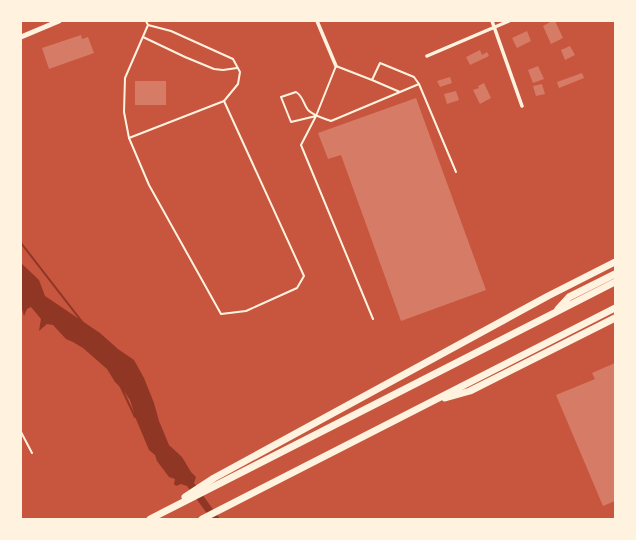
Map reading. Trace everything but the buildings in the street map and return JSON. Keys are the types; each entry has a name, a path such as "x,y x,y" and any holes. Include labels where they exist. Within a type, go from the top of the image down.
{"highway":[{"path":"161,514 214,478 548,296 615,262"},
{"path":"554,313 569,297 615,274"},
{"path":"150,519 615,282"},
{"path":"202,519 615,308"},
{"path":"429,403 470,391 615,318"}],"main road":[{"path":"21,37 59,21"}],"street":[{"path":"317,21 336,66"},
{"path":"492,21 522,106"},
{"path":"427,56 509,21"}],"lane":[{"path":"129,138 224,101 238,84 240,72 233,59 171,31 148,25 146,21"},
{"path":"148,25 125,78 124,112 129,138 149,185 221,314 246,311 297,288 304,276 224,101"},
{"path":"143,37 214,69 224,70 238,68"},
{"path":"372,80 380,63 414,77 419,84 456,172"},
{"path":"373,319 300,144 316,116 336,66 400,92"},
{"path":"316,116 291,122 281,97 296,92 301,94 307,109 316,116 331,121 419,84"},
{"path":"21,432 32,453"}],"shaded area":[{"path":"21,263 39,280 45,296 100,333 118,349 134,360 144,378 169,445 182,457 191,472 196,477 194,483 220,519 211,519 187,486 181,484 176,486 174,484 175,479 169,477 157,461 155,455 149,450 130,400 115,382 107,369 83,348 66,339 53,325 47,324 39,331 41,319 31,307 27,309 24,316 21,306"}],"waterway":[{"path":"21,243 83,323"},
{"path":"120,385 135,417"}]}
